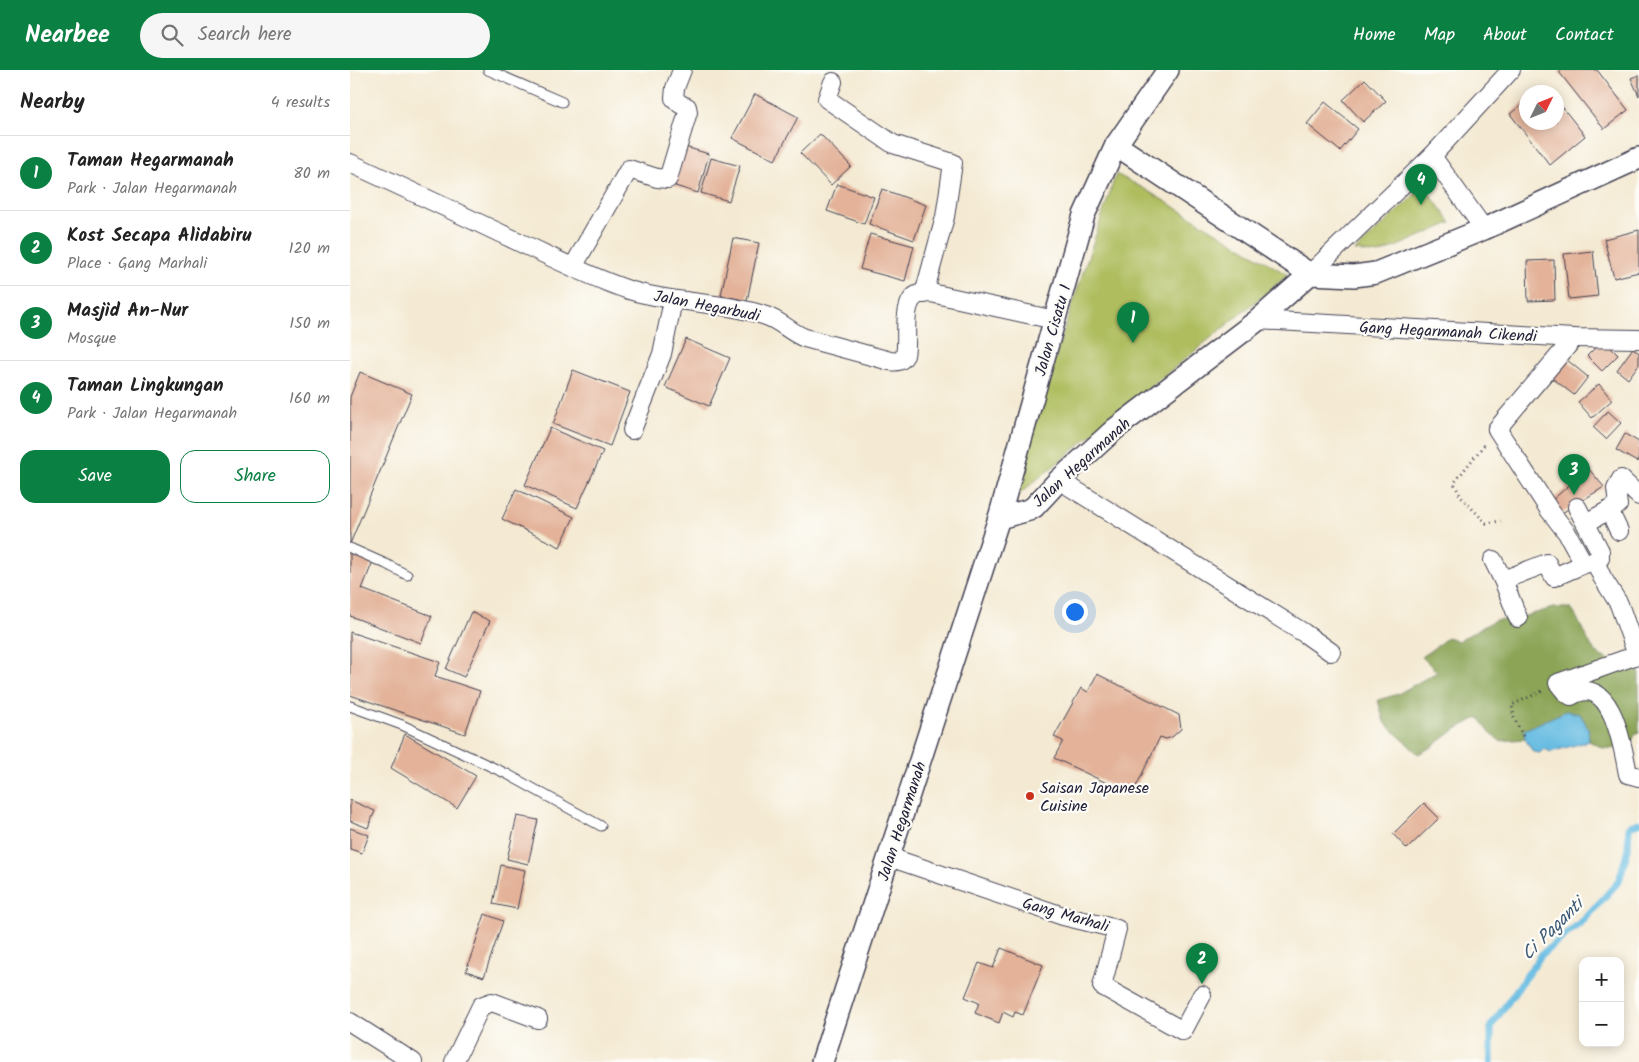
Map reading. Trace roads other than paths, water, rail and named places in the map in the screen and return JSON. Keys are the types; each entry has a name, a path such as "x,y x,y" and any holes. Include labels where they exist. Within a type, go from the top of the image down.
{"street":[{"path":"573,267 628,169 668,180 688,112 686,107 674,98 675,88 682,70"},
{"name":"Jalan Cisatu 1","path":"999,518 1084,215 1116,145 1168,70"},
{"name":"Jalan Hegarmanah","path":"822,1062 999,518 1031,509 1114,429 1258,320 1310,274 1432,156 1511,70"},
{"path":"833,82 827,99 893,144 953,163 945,217 924,294 930,293 1054,320"},
{"path":"1116,145 1310,274 1354,276 1376,273 1484,229 1639,158"},
{"path":"1432,156 1484,229"},
{"name":"Jalan Hegarbudi","path":"350,163 573,267 628,290 674,300 734,308 766,316 782,323 793,334 895,362 902,359 905,355 907,312 910,303 914,297 924,294"},
{"path":"632,430 662,354 674,300"},
{"name":"Gang Hegarmanah Cikendi","path":"1258,320 1574,338 1639,339"},
{"path":"1574,338 1497,429 1550,511 1602,577 1619,604 1637,655 1558,683 1571,696 1577,692 1588,690 1598,694 1613,717 1628,774 1639,777"},
{"path":"1586,523 1618,505 1616,489 1622,479 1639,496"},
{"path":"1059,480 1304,632 1331,652"},
{"path":"1503,580 1546,563 1554,577 1600,558 1600,551 1577,507"},
{"path":"1609,510 1619,530"},
{"path":"1493,560 1518,618"},
{"name":"Gang Marhali","path":"889,857 1063,916 1117,929 1102,986 1183,1031 1202,995"},
{"path":"454,1062 481,1006 492,1002 538,1019"},
{"path":"350,1022 414,1062"}],"lane":[{"path":"488,70 562,102"},
{"path":"350,548 407,575"},
{"path":"350,706 402,725 507,774 601,826"}],"water":[{"path":"1566,711 1580,714 1588,728 1589,741 1551,752 1544,749 1540,753 1533,752 1525,739 1524,730"}],"waterway":[{"name":"Ci Paganti","path":"1491,1062 1491,1026 1542,954 1585,919 1619,881 1628,849 1629,826 1639,823"}],"place":[{"name":"Taman Lingkungan","path":"1421,205"},
{"name":"Taman Hegarmanah","path":"1133,343"},
{"name":"Masjid An-Nur","path":"1574,495"},
{"name":"Saisan Japanese Cuisine","path":"1030,796"},
{"name":"Kost Secapa Alidabiru","path":"1202,984"}]}
